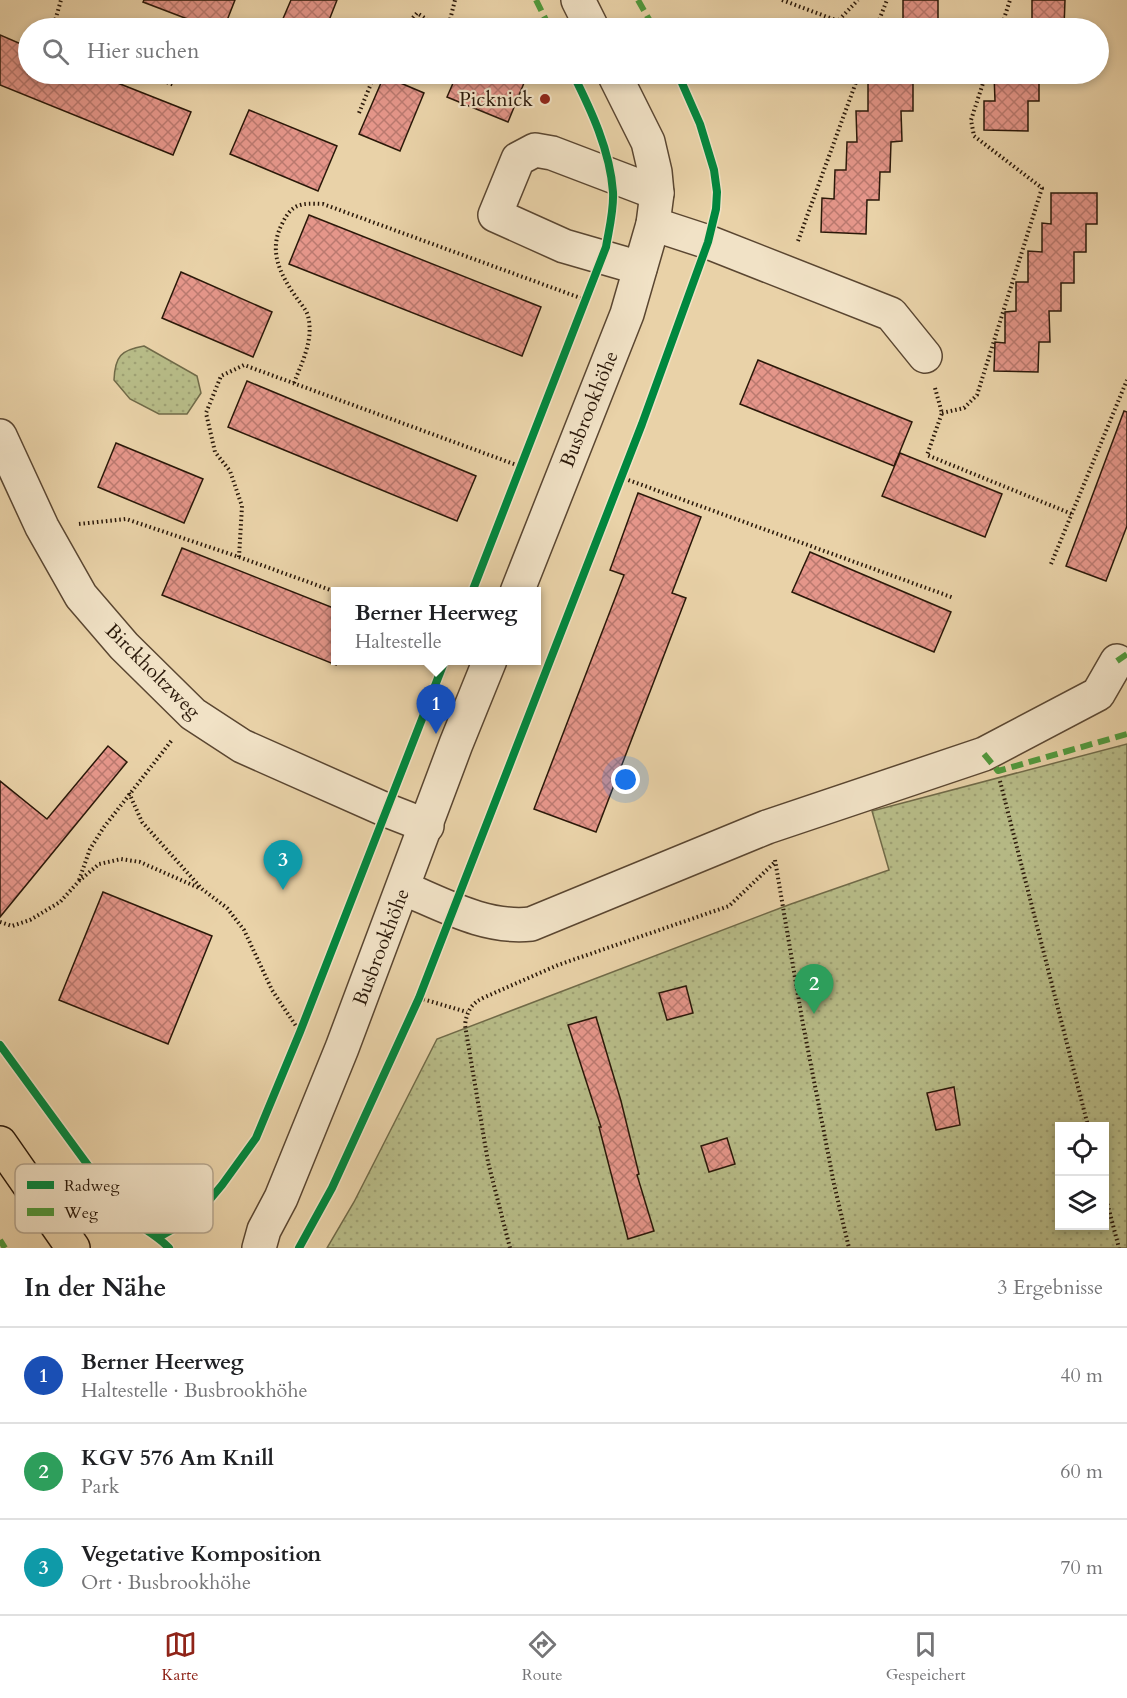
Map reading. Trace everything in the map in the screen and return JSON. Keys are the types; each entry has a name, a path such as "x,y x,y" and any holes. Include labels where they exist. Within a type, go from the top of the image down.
{"main road":[{"path":"0,1143 15,1165"},
{"path":"63,1233 73,1248"}],"street":[{"path":"578,0 587,18"},
{"name":"Busbrookhöhe","path":"519,587 627,314 655,209 655,172 648,142 619,84"},
{"path":"640,268 564,246 495,215 518,159 535,150 552,153 655,209 708,243 891,314 925,356"},
{"name":"Birckholtzweg","path":"0,436 42,527 81,596 124,646 193,714 242,746 427,826"},
{"path":"403,888 487,922 513,926 531,924 767,827 984,754 1098,694 1116,662"},
{"name":"Busbrookhöhe","path":"236,1248 262,1239 281,1198 488,665"}],"path":[{"path":"56,18 62,0"},
{"path":"450,18 454,0"},
{"path":"782,0 829,18"},
{"path":"840,18 858,0"},
{"path":"880,18 887,0"},
{"path":"1004,18 1010,0"},
{"path":"413,18 417,13 425,18"},
{"path":"359,112 371,84"},
{"path":"787,273 856,84"},
{"path":"942,413 964,408 976,395 1042,188 974,136 971,120 983,84"},
{"path":"294,383 307,350 310,331 308,314 284,279 276,262 276,247 279,229 288,212 303,203 323,204 586,300"},
{"path":"925,356 942,413 927,455 1072,514"},
{"path":"239,557 242,506 230,471 215,452 206,413 221,376 244,365 522,466"},
{"path":"1051,564 1127,380"},
{"path":"620,477 954,598"},
{"path":"42,527 126,519 331,590"},
{"path":"79,881 90,849 129,793 177,734"},
{"path":"998,771 1087,1122"},
{"path":"129,793 142,822 202,889 227,908 244,930 272,990 300,1032"},
{"path":"767,827 834,1184 849,1248"},
{"path":"0,922 12,926 30,920 60,902 99,864 121,859 140,862 202,889"},
{"path":"510,1248 488,1162 465,1025 467,1012 474,1002 558,965 729,906 775,862"},
{"path":"419,998 467,1012"},
{"path":"1109,1210 1119,1248"}],"green space":[{"path":"144,346 197,376 201,393 187,414 159,414 130,399 114,380 116,365 121,356 125,352"},
{"path":"1127,744 1127,1248 327,1248 354,1202 437,1039 791,904 889,870 872,811"}],"building":[{"path":"144,0 235,0 228,18 185,18 143,2"},
{"path":"291,0 337,0 330,18 283,18"},
{"path":"903,0 938,0 938,18 903,18"},
{"path":"1032,0 1065,0 1064,18 1032,18"},
{"path":"0,35 18,43 18,84 120,84 191,112 173,155 0,85"},
{"path":"381,84 403,84 424,93 400,151 359,134"},
{"path":"453,84 524,84 508,122 447,97"},
{"path":"868,84 913,84 913,111 901,111 902,141 891,142 890,172 880,172 879,200 867,200 866,234 821,232 822,198 834,199 835,170 846,170 847,142 857,142 856,111 868,111"},
{"path":"994,84 1039,84 1039,101 1028,101 1028,131 984,130 984,101 995,101"},
{"path":"249,110 337,146 318,191 230,154"},
{"path":"1051,193 1097,193 1097,224 1086,224 1086,252 1074,252 1074,283 1061,283 1061,311 1049,311 1050,342 1039,342 1038,372 994,371 995,342 1005,343 1005,312 1016,311 1016,282 1028,282 1028,251 1042,252 1042,223 1051,224"},
{"path":"309,215 541,307 522,356 289,264"},
{"path":"181,272 272,312 253,357 162,318"},
{"path":"758,360 912,422 894,466 740,404"},
{"path":"247,381 476,476 457,521 228,427"},
{"path":"1124,411 1127,412 1127,526 1106,581 1066,566"},
{"path":"116,443 203,479 184,523 98,487"},
{"path":"900,453 1002,494 985,537 882,496"},
{"path":"638,493 701,517 672,593 686,598 596,832 534,809 624,575 610,570"},
{"path":"182,548 331,607 331,663 162,595"},
{"path":"810,552 951,612 934,652 792,592"},
{"path":"108,746 127,762 0,917 0,781 47,819"},
{"path":"103,892 212,936 168,1044 59,1000"},
{"path":"686,986 693,1013 667,1020 659,993"},
{"path":"596,1017 621,1101 639,1174 637,1175 654,1231 628,1239 599,1127 601,1127 568,1025"},
{"path":"954,1087 960,1125 936,1130 927,1093"},
{"path":"727,1138 735,1164 709,1172 701,1146"}],"marked path":[{"path":"536,0 545,18"},
{"path":"638,0 648,18"},
{"path":"1117,661 1127,654"},
{"path":"984,754 998,771 1127,734"},
{"path":"0,1240 5,1248"}],"cycle path":[{"path":"474,587 606,247 613,206 611,176 599,131 578,84"},
{"path":"299,1248 332,1188 419,998 642,424 708,242 716,209 717,192 714,170 700,124 682,84"},
{"path":"213,1196 256,1138 300,1032 443,665"},
{"path":"0,1045 87,1164"},
{"path":"150,1233 169,1248"},
{"path":"159,1237 166,1233"}],"place":[{"name":"Picknick","path":"545,99"},
{"name":"Berner Heerweg","path":"436,734"},
{"name":"Vegetative Komposition","path":"283,890"},
{"name":"KGV 576 Am Knill","path":"814,1014"}]}
